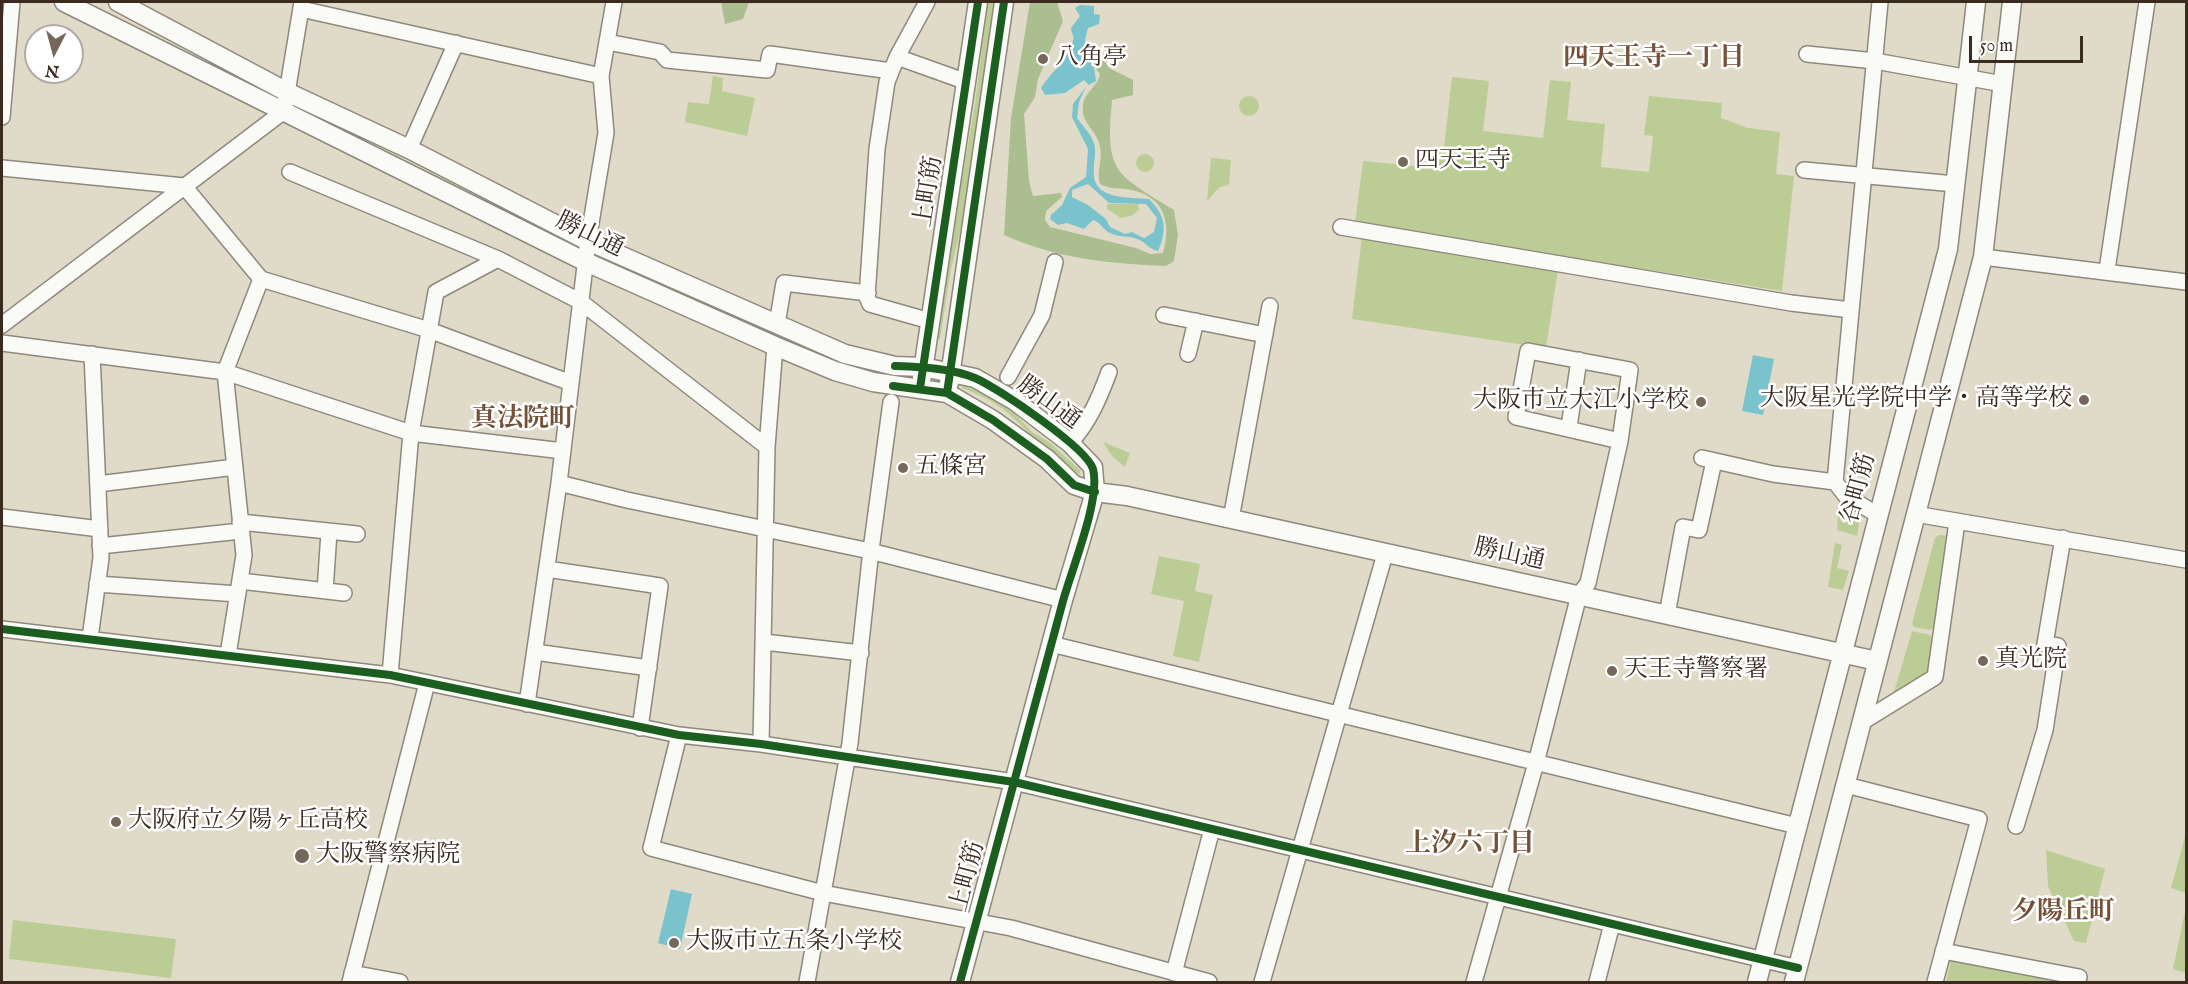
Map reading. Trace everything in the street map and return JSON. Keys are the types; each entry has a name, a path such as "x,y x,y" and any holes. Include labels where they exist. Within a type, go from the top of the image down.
{"main road":[{"name":"勝山通","path":"64,2 586,262 775,346 836,371 873,382 920,387 947,393 993,420 1047,459 1074,485 1095,492 1126,496 1877,661"},
{"name":"勝山通","path":"118,2 289,93 409,149 588,241 845,354 895,366 951,371 975,378 1016,401 1070,443 1093,467 1095,492"},
{"name":"上町筋","path":"920,387 978,2"},
{"name":"上町筋","path":"947,393 1004,2"},
{"name":"谷町筋","path":"1757,982 1948,249 1976,2"},
{"path":"1796,975 1983,257 2012,2"},
{"name":"上町筋","path":"960,982 1063,600 1095,492"}],"street":[{"path":"2,117 5,31 12,2"},
{"path":"527,704 559,483 588,241 606,133 601,75 614,2"},
{"path":"927,2 887,82 877,149 868,293 870,304 879,309 930,321"},
{"path":"1878,515 1846,496 1835,482 1880,2"},
{"path":"2107,270 2147,2"},
{"path":"2,325 284,111 289,93 302,5 456,43 601,75"},
{"path":"607,42 660,52 667,60 767,70 770,54 894,64 967,82"},
{"path":"409,149 456,43"},
{"path":"1807,54 1875,61 2003,84"},
{"path":"2,168 184,186 261,279 429,330 571,383"},
{"path":"1804,170 1955,184"},
{"path":"290,172 498,259 581,302 767,447"},
{"path":"1341,227 1791,303 1851,310"},
{"path":"1983,257 2107,270 2187,282"},
{"path":"390,675 411,434 436,292 498,259"},
{"path":"1008,377 1042,315 1055,262"},
{"path":"228,655 244,555 225,372 261,279"},
{"path":"777,324 784,283 868,293"},
{"path":"1231,519 1270,306"},
{"path":"1164,315 1265,335"},
{"path":"1188,354 1196,321"},
{"path":"2,344 225,372 411,434 563,451"},
{"path":"761,744 767,447 775,346"},
{"path":"1473,982 1536,763 1579,595 1588,583 1620,441 1630,370 1528,351 1516,417 1569,427 1620,441"},
{"path":"90,638 98,584 100,546 92,354"},
{"path":"1569,427 1579,360"},
{"path":"1070,443 1083,429 1097,404 1109,372"},
{"path":"807,982 847,756 861,653 870,550 891,402"},
{"path":"1667,615 1683,527 1699,530 1708,460 1773,474 1835,482"},
{"path":"98,484 235,467"},
{"path":"559,483 627,500 870,550 1063,600"},
{"path":"1915,514 2187,560"},
{"path":"2,517 100,529"},
{"path":"1862,722 1935,678 1957,522"},
{"path":"100,546 241,527 357,534"},
{"path":"325,591 329,531"},
{"path":"2016,826 2045,730 2058,646 2044,644 2062,538"},
{"path":"1262,982 1385,554"},
{"path":"547,569 660,586 640,728"},
{"path":"98,584 344,593"},
{"path":"2,629 390,675 679,735 847,756 1014,782 1763,959 1796,975"},
{"path":"764,642 861,653"},
{"path":"1051,644 1797,826"},
{"path":"535,652 649,668"},
{"path":"400,982 351,978 427,683"},
{"path":"679,735 651,848 823,893 977,921 1209,982"},
{"path":"1846,785 1979,819 1935,982"},
{"path":"1174,973 1212,828"},
{"path":"1597,982 1612,924"},
{"path":"1943,951 2079,977 2078,982"}],"green space":[{"path":"721,2 749,2 743,19 725,24"},
{"path":"988,2 996,2 967,203 951,269 940,339 935,338 975,103"},
{"path":"1030,2 1057,2 1063,21 1038,79 1035,97 1024,114 1029,181 1033,196 1061,193 1062,197 1046,211 1045,220 1050,227 1136,248 1150,254 1163,253 1166,222 1159,206 1143,194 1100,184 1099,141 1084,117 1083,105 1086,96 1099,79 1100,74 1096,69 1101,56 1109,68 1133,80 1133,95 1112,100 1110,143 1118,169 1138,188 1174,210 1178,235 1174,261 1166,266 1125,264 1083,258 1043,249 1004,235 1011,118"},
{"path":"713,76 723,78 722,91 755,98 747,136 685,122 688,102 709,104"},
{"path":"1452,77 1489,81 1483,131 1543,138 1550,80 1571,82 1567,120 1605,124 1601,167 1649,172 1653,136 1644,135 1649,96 1722,103 1721,118 1748,128 1780,132 1776,174 1794,176 1782,291 1355,223 1363,161 1433,168 1436,147 1444,148"},
{"path":"1245,96 1253,96 1259,102 1259,110 1253,116 1245,116 1239,110 1239,102"},
{"path":"1145,154 1151,157 1154,163 1151,169 1145,172 1139,169 1136,163 1139,157"},
{"path":"1211,158 1231,160 1229,185 1220,187 1207,201"},
{"path":"1107,204 1138,204 1139,210 1131,216 1121,218 1107,209"},
{"path":"1362,236 1558,269 1546,348 1352,319"},
{"path":"962,385 989,395 1010,409 1032,432 1049,442 1080,470 1080,474 1063,464 1004,410 962,388"},
{"path":"1103,442 1130,453 1125,467 1112,456"},
{"path":"1847,510 1859,522 1857,536 1837,530 1838,515 1841,511"},
{"path":"1939,535 1950,536 1938,624 1930,630 1914,627 1912,624 1935,538"},
{"path":"1835,543 1842,545 1837,568 1849,571 1843,590 1828,587"},
{"path":"1159,556 1200,564 1195,591 1213,595 1199,662 1173,656 1184,601 1151,594"},
{"path":"1912,631 1930,635 1935,643 1930,675 1898,694 1894,692"},
{"path":"2186,833 2186,893 2171,888"},
{"path":"2046,850 2105,869 2086,943 2074,941 2048,886"},
{"path":"2186,907 2186,973 2173,969"},
{"path":"13,920 176,939 171,978 9,959"},
{"path":"1952,957 2048,979 2047,982 1946,982"}],"water":[{"path":"1080,5 1094,6 1094,14 1100,15 1099,24 1088,28 1085,40 1086,49 1097,54 1094,68 1096,81 1089,85 1084,80 1065,93 1045,95 1041,88 1071,48 1074,37 1071,28 1080,16 1075,8"},
{"path":"1086,87 1079,102 1077,118 1094,144 1094,178 1098,186 1111,195 1149,199 1162,217 1164,229 1158,251 1137,239 1112,234 1093,220 1084,229 1067,223 1058,225 1050,219 1051,215 1062,205 1070,188 1086,177 1088,149 1072,117 1073,104","holes":["1088,184 1109,203 1146,204 1157,218 1154,232 1144,238 1132,232 1125,234 1110,227 1106,219 1088,205 1072,197 1072,190"]},
{"path":"1753,355 1774,359 1763,415 1742,411"},
{"path":"671,889 692,894 680,949 658,943"}],"cycle path":[{"path":"920,388 978,2"},
{"path":"947,393 1004,2"},
{"path":"895,366 946,370 975,378 1040,419 1075,447 1093,469 1093,498 1089,515 1063,601 960,982"},
{"path":"893,386 947,393 993,420 1047,459 1074,485 1095,492"},
{"path":"2,629 390,675 679,735 761,744 1014,782 1798,968"}],"place":[{"name":"八角亭","path":"1043,59"},
{"name":"四天王寺","path":"1403,162"},
{"name":"大阪星光学院中学・高等学校","path":"2084,400"},
{"name":"大阪市立大江小学校","path":"1701,402"},
{"name":"五條宮","path":"903,468"},
{"name":"真光院","path":"1983,661"},
{"name":"天王寺警察署","path":"1612,671"},
{"name":"大阪府立夕陽ヶ丘高校","path":"116,822"},
{"name":"大阪警察病院","path":"302,856"},
{"name":"大阪市立五条小学校","path":"674,943"}],"district":[{"name":"四天王寺一丁目","path":"1654,60"},
{"name":"真法院町","path":"523,421"},
{"name":"上汐六丁目","path":"1470,846"},
{"name":"夕陽丘町","path":"2063,914"}]}
